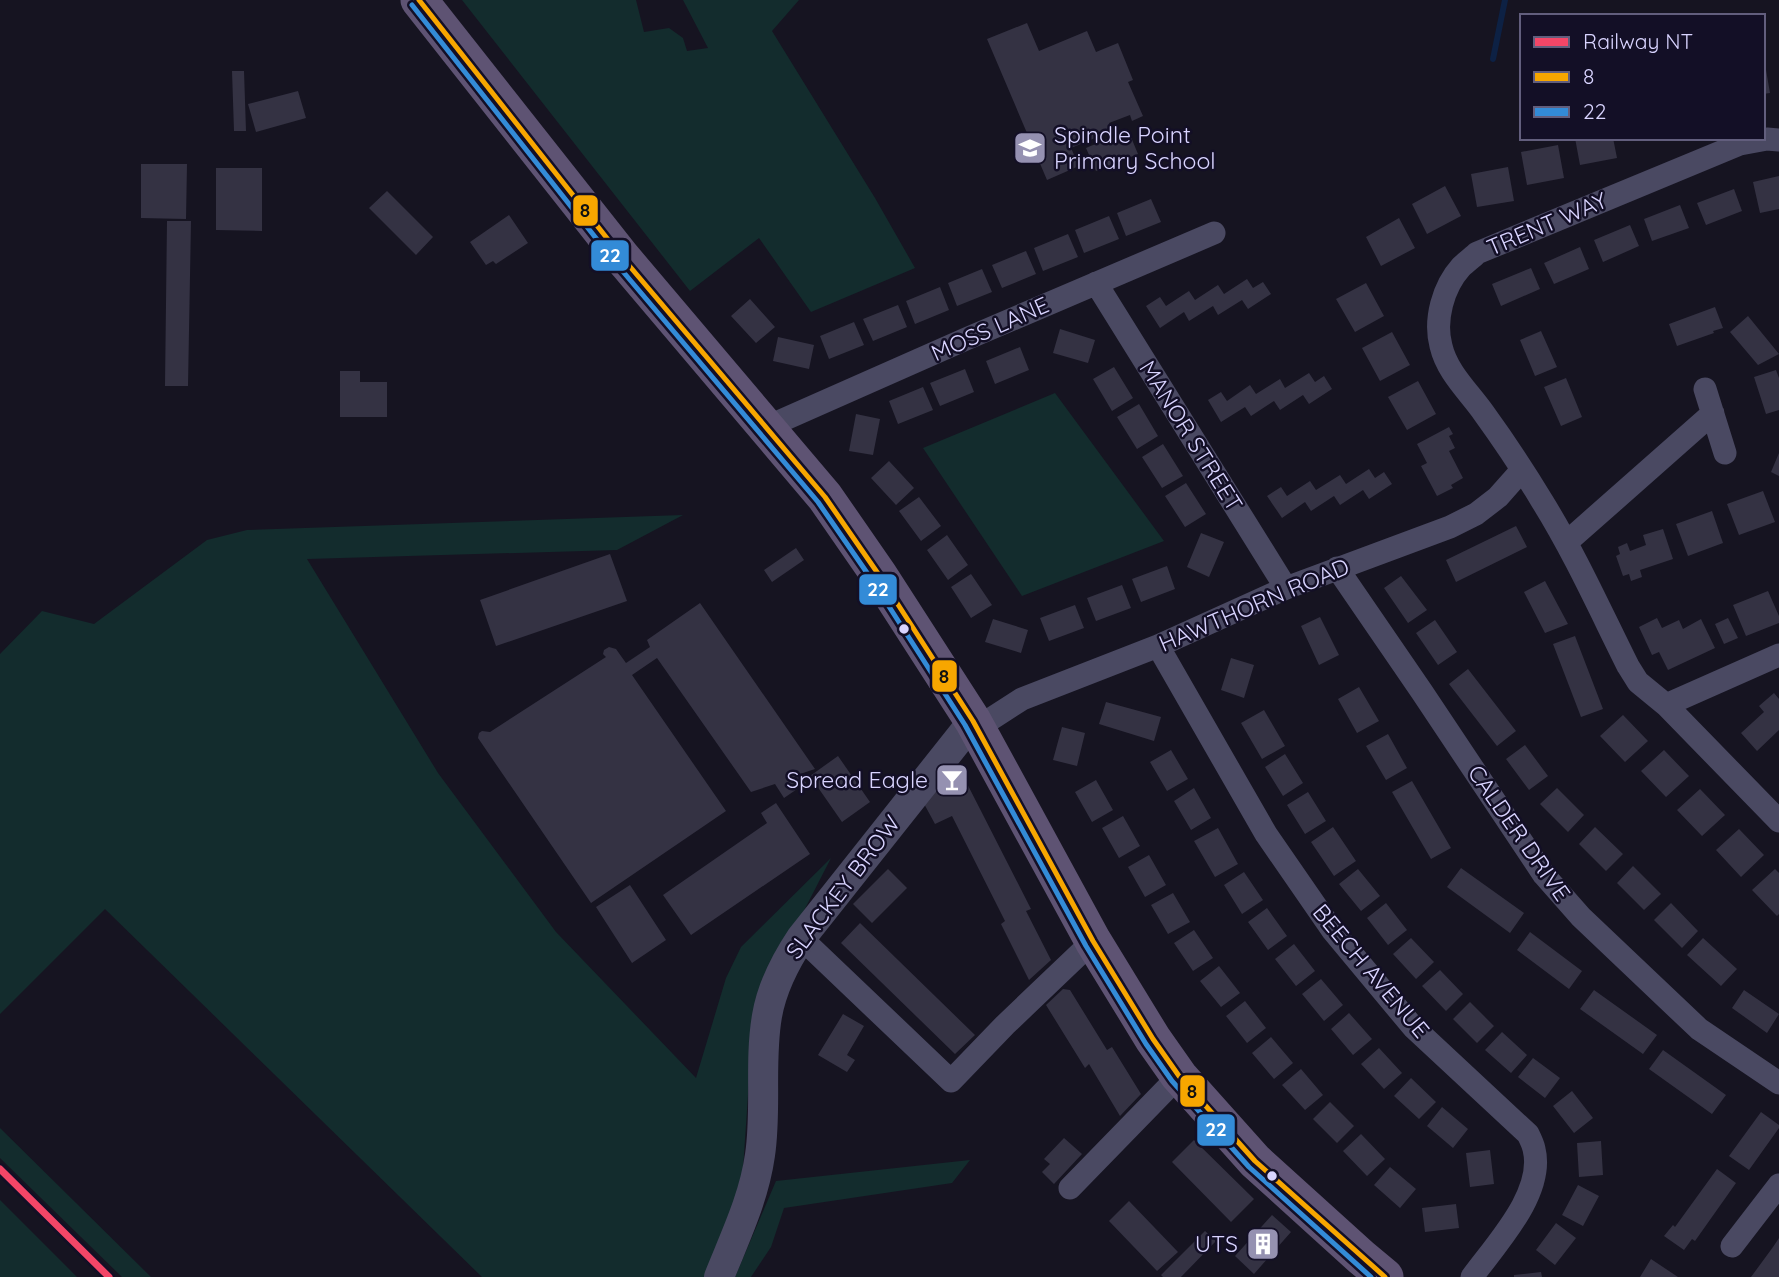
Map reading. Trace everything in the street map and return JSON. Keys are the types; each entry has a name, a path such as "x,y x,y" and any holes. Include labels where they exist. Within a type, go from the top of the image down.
{"main road":[{"path":"419,0 621,256 825,497 975,724 1093,941 1179,1076 1255,1161 1385,1277"}],"street":[{"name":"TRENT WAY","path":"1762,140 1740,144 1477,253 1460,268 1450,284 1441,306 1438,328 1440,346 1447,364 1483,412 1567,542 1628,666 1639,682 1666,705 1779,821"},
{"name":"MOSS LANE","path":"767,427 1214,233"},
{"name":"MANOR STREET","path":"1096,283 1286,589"},
{"path":"1705,389 1725,453"},
{"path":"1567,542 1713,414"},
{"name":"HAWTHORN ROAD","path":"975,724 1022,699 1158,646 1286,589 1450,527 1476,514 1498,497 1522,470"},
{"name":"CALDER DRIVE","path":"1337,568 1544,875 1581,918 1699,1029 1779,1083"},
{"name":"BEECH AVENUE","path":"1158,646 1266,834 1333,931 1413,1027 1528,1134 1534,1149 1535,1167 1525,1205 1472,1277"},
{"path":"1666,705 1779,655"},
{"name":"SLACKEY BROW","path":"719,1277 747,1210 755,1181 763,1130 765,1030 770,1003 780,974 802,938 975,724"},
{"path":"802,938 951,1081 1093,941"},
{"path":"1070,1188 1179,1076"},
{"path":"1732,1246 1779,1185"}],"green space":[{"path":"462,0 636,0 644,32 669,28 683,38 687,51 708,48 683,0 799,0 772,31 915,268 811,312 759,238 690,291"},
{"path":"1055,393 1164,541 1022,596 923,448"},
{"path":"683,515 617,550 307,559 438,773 556,932 696,1078 726,978 741,947 831,858 793,932 753,1021 743,1169 738,1194 705,1277 482,1277 105,909 0,1014 0,654 42,611 94,624 207,540 247,530"},
{"path":"0,1128 151,1277 122,1277 0,1158"},
{"path":"970,1160 952,1183 784,1208 771,1247 751,1277 735,1277 776,1181"},
{"path":"0,1200 77,1277 0,1277"}],"building":[{"path":"1027,23 1039,51 1087,31 1096,52 1118,43 1133,80 1128,82 1143,116 1132,121 1130,115 1109,123 1112,131 1071,148 1079,166 1047,180 987,39"},
{"path":"1765,64 1770,93 1765,94"},
{"path":"232,71 244,71 246,131 234,131"},
{"path":"298,91 306,118 256,132 248,104"},
{"path":"1128,130 1138,154 1096,171 1086,148"},
{"path":"1575,140 1613,140 1617,158 1580,165"},
{"path":"1558,145 1564,178 1527,185 1521,152"},
{"path":"141,164 187,164 186,219 141,218"},
{"path":"1508,167 1514,201 1477,207 1471,174"},
{"path":"216,168 262,168 262,231 216,230"},
{"path":"1779,176 1779,209 1760,213 1753,182"},
{"path":"1445,186 1461,216 1427,234 1412,204"},
{"path":"1734,189 1742,211 1706,225 1697,203"},
{"path":"387,191 433,237 416,255 369,208"},
{"path":"1151,199 1161,222 1126,236 1117,213"},
{"path":"1680,205 1689,228 1652,241 1644,219"},
{"path":"509,215 528,243 496,264 493,261 486,265 470,242"},
{"path":"1109,216 1119,239 1084,253 1075,230"},
{"path":"1399,218 1415,248 1381,266 1366,237"},
{"path":"167,221 191,221 188,386 165,386"},
{"path":"1630,225 1639,246 1603,262 1594,240"},
{"path":"1068,234 1078,257 1043,271 1034,248"},
{"path":"1580,247 1589,269 1554,284 1544,263"},
{"path":"1026,251 1036,274 1002,288 992,265"},
{"path":"1531,268 1540,289 1501,306 1492,284"},
{"path":"982,269 992,292 957,306 948,283"},
{"path":"1247,279 1253,288 1263,282 1271,294 1248,309 1242,300 1218,315 1213,306 1189,321 1184,312 1160,328 1146,306 1160,297 1166,306 1189,291 1195,300 1218,285 1224,294"},
{"path":"1366,283 1384,316 1355,332 1336,299"},
{"path":"940,287 949,310 915,324 906,301"},
{"path":"750,299 775,327 756,343 731,316"},
{"path":"898,305 907,327 873,341 863,319"},
{"path":"1715,307 1723,328 1677,346 1669,324"},
{"path":"1748,316 1779,354 1758,365 1730,332"},
{"path":"854,322 864,345 829,359 820,336"},
{"path":"1060,329 1095,340 1088,363 1053,353"},
{"path":"1541,331 1557,367 1535,376 1520,340"},
{"path":"1392,332 1410,365 1380,381 1362,348"},
{"path":"778,337 814,345 809,369 773,361"},
{"path":"1020,347 1029,370 995,384 986,361"},
{"path":"1114,367 1133,398 1112,411 1093,379"},
{"path":"965,369 974,392 940,406 930,383"},
{"path":"1776,370 1779,378 1779,410 1766,414 1754,377"},
{"path":"340,371 360,371 360,382 387,382 387,417 340,417"},
{"path":"1309,373 1315,382 1324,376 1332,389 1309,404 1303,395 1280,410 1274,401 1251,416 1245,407 1221,422 1208,400 1221,392 1227,401 1250,385 1256,394 1280,379 1285,388"},
{"path":"1566,378 1582,417 1561,426 1544,387"},
{"path":"1418,381 1436,414 1407,430 1388,397"},
{"path":"923,387 933,410 898,424 889,401"},
{"path":"1139,404 1158,436 1137,449 1117,417"},
{"path":"856,414 880,419 873,455 849,451"},
{"path":"1449,427 1453,434 1449,436 1455,448 1449,451 1463,478 1451,485 1453,488 1437,496 1421,466 1427,463 1417,444"},
{"path":"1163,444 1183,476 1162,488 1142,457"},
{"path":"1779,453 1779,476 1771,472"},
{"path":"889,461 914,488 896,505 871,478"},
{"path":"1369,469 1375,478 1384,472 1392,484 1369,499 1363,490 1340,505 1334,496 1311,511 1305,502 1282,518 1267,496 1281,487 1287,496 1310,481 1316,490 1340,475 1346,484"},
{"path":"1186,483 1206,514 1185,527 1165,496"},
{"path":"1763,491 1775,522 1739,535 1727,504"},
{"path":"919,497 941,526 921,541 899,511"},
{"path":"1712,511 1723,543 1688,556 1676,524"},
{"path":"1516,526 1527,547 1456,582 1446,560"},
{"path":"1663,529 1673,559 1640,570 1642,577 1631,581 1629,574 1623,576 1616,556 1620,554 1618,547 1627,543 1630,551 1646,545 1643,535"},
{"path":"1201,533 1224,542 1209,577 1187,567"},
{"path":"947,535 968,565 948,580 927,550"},
{"path":"796,548 804,560 772,582 764,570"},
{"path":"610,554 627,601 496,646 480,600"},
{"path":"1167,566 1175,589 1141,602 1132,579"},
{"path":"971,574 992,605 971,618 951,587"},
{"path":"1401,576 1427,610 1408,623 1384,588"},
{"path":"1545,581 1568,624 1545,633 1524,592"},
{"path":"1122,585 1131,608 1096,621 1087,598"},
{"path":"1768,591 1779,616 1779,623 1746,636 1733,605"},
{"path":"700,603 815,769 800,774 806,783 784,798 775,784 751,792 657,658 632,675 726,811 591,903 478,738 479,733 490,732 606,657 604,650 609,647 616,649 626,663 650,647 647,640"},
{"path":"1075,605 1084,628 1049,641 1040,618"},
{"path":"1320,617 1339,655 1319,665 1301,626"},
{"path":"1657,618 1662,628 1679,620 1683,629 1701,619 1715,648 1668,670 1659,652 1652,655 1639,627"},
{"path":"1728,618 1738,638 1724,644 1715,624"},
{"path":"993,619 1028,630 1021,653 985,642"},
{"path":"1435,620 1457,652 1438,665 1416,633"},
{"path":"1575,636 1603,709 1581,717 1553,644"},
{"path":"1231,658 1254,665 1244,698 1221,690"},
{"path":"1468,669 1516,731 1497,746 1449,684"},
{"path":"1359,687 1379,721 1357,733 1338,699"},
{"path":"1774,693 1779,699 1779,730 1757,751 1741,733 1764,712 1759,706"},
{"path":"1106,702 1161,717 1154,741 1099,724"},
{"path":"1264,710 1285,746 1262,759 1241,723"},
{"path":"1623,715 1648,741 1625,762 1600,736"},
{"path":"1062,727 1085,733 1077,766 1053,760"},
{"path":"1388,734 1407,768 1386,780 1366,746"},
{"path":"1525,745 1548,776 1529,790 1506,759"},
{"path":"1171,750 1188,779 1167,791 1150,762"},
{"path":"1664,750 1689,776 1666,797 1641,771"},
{"path":"1285,754 1303,783 1283,796 1265,767"},
{"path":"838,756 870,802 842,822 810,776"},
{"path":"955,760 1031,909 1026,911 1051,960 1029,980 1001,924 1005,921 952,816 935,824 922,800"},
{"path":"1096,780 1113,810 1092,822 1075,792"},
{"path":"1412,781 1451,848 1431,859 1392,792"},
{"path":"1194,788 1211,818 1191,830 1174,801"},
{"path":"1557,788 1584,815 1568,832 1540,804"},
{"path":"1700,789 1725,815 1702,836 1677,810"},
{"path":"1308,792 1326,821 1305,834 1287,805"},
{"path":"776,803 810,854 691,935 663,895 767,823 761,813"},
{"path":"1123,816 1140,846 1119,858 1102,828"},
{"path":"1333,827 1356,861 1334,876 1311,842"},
{"path":"1595,827 1623,854 1606,871 1579,844"},
{"path":"1218,828 1238,864 1215,877 1194,841"},
{"path":"1739,829 1764,855 1741,877 1716,850"},
{"path":"1149,855 1166,885 1145,897 1128,867"},
{"path":"1633,866 1661,894 1644,910 1617,883"},
{"path":"1461,868 1524,913 1510,933 1447,887"},
{"path":"888,869 907,888 872,923 853,904"},
{"path":"1358,869 1380,896 1361,911 1339,884"},
{"path":"1775,869 1779,873 1777,916 1752,890"},
{"path":"1244,872 1263,900 1242,914 1224,885"},
{"path":"630,885 666,940 632,963 596,907"},
{"path":"1173,893 1190,922 1168,934 1151,905"},
{"path":"1386,903 1407,930 1388,945 1367,918"},
{"path":"1671,903 1698,931 1682,948 1654,920"},
{"path":"1267,908 1287,936 1268,950 1248,922"},
{"path":"860,923 975,1035 955,1054 841,943"},
{"path":"1194,930 1213,958 1193,971 1174,943"},
{"path":"1530,932 1582,971 1569,989 1517,950"},
{"path":"1411,938 1434,962 1416,979 1393,954"},
{"path":"1703,938 1737,969 1721,986 1687,955"},
{"path":"1294,944 1315,971 1296,986 1275,959"},
{"path":"1219,966 1240,993 1221,1007 1200,981"},
{"path":"1440,970 1463,994 1446,1011 1422,986"},
{"path":"1321,979 1343,1005 1324,1021 1302,994"},
{"path":"1063,989 1070,990 1107,1050 1112,1047 1141,1094 1120,1116 1089,1064 1085,1068 1046,1005"},
{"path":"1594,990 1657,1035 1643,1054 1580,1009"},
{"path":"1744,990 1779,1014 1767,1033 1732,1008"},
{"path":"1245,1001 1266,1028 1247,1043 1226,1016"},
{"path":"1470,1002 1494,1026 1477,1043 1453,1019"},
{"path":"1349,1013 1372,1039 1353,1055 1331,1029"},
{"path":"843,1014 864,1026 847,1055 855,1060 847,1072 818,1055"},
{"path":"1502,1032 1527,1055 1511,1073 1485,1050"},
{"path":"1271,1037 1293,1063 1274,1079 1252,1053"},
{"path":"1379,1048 1402,1073 1384,1089 1361,1064"},
{"path":"1663,1050 1726,1095 1712,1114 1649,1069"},
{"path":"1533,1058 1560,1078 1545,1098 1518,1077"},
{"path":"1301,1069 1323,1095 1305,1110 1282,1085"},
{"path":"1411,1078 1436,1102 1419,1119 1394,1096"},
{"path":"1572,1091 1593,1118 1574,1133 1553,1106"},
{"path":"1330,1102 1354,1126 1337,1143 1313,1119"},
{"path":"1442,1107 1468,1129 1453,1148 1427,1126"},
{"path":"1761,1112 1779,1125 1779,1128 1749,1170 1729,1156"},
{"path":"1361,1134 1385,1159 1367,1176 1343,1151"},
{"path":"1064,1138 1082,1154 1054,1184 1042,1172 1050,1164 1044,1159"},
{"path":"1194,1140 1254,1199 1231,1222 1172,1162"},
{"path":"1601,1141 1603,1175 1579,1177 1577,1143"},
{"path":"1490,1150 1494,1184 1470,1187 1466,1153"},
{"path":"1390,1167 1416,1189 1400,1208 1374,1185"},
{"path":"1717,1169 1736,1183 1695,1241 1692,1239 1684,1250 1664,1236 1673,1225 1675,1227"},
{"path":"1578,1185 1599,1196 1583,1226 1562,1215"},
{"path":"1129,1201 1178,1252 1157,1271 1109,1221"},
{"path":"1456,1204 1459,1228 1425,1232 1422,1208"},
{"name":"UTS","path":"1272,1215 1291,1232 1254,1274 1235,1256"},
{"path":"1556,1223 1576,1238 1555,1265 1536,1250"},
{"path":"1205,1231 1216,1241 1181,1277 1163,1277 1161,1275"},
{"path":"1779,1238 1779,1277 1751,1277 1773,1247"},
{"path":"1651,1259 1678,1277 1640,1277"},
{"path":"1541,1272 1542,1277 1514,1277 1514,1275"}],"waterway":[{"path":"1493,59 1505,0"}],"rail line":[{"name":"NT","path":"0,1169 109,1277"}],"transit line":[{"name":"8","path":"419,0 621,256 825,497 973,721 1093,941 1179,1076 1255,1161 1385,1277"},
{"name":"22","path":"412,5 614,261 818,502 872,580 965,725 1086,946 1172,1081 1249,1167 1371,1277"}],"place":[{"name":"Spindle Point Primary School","path":"1030,148"},
{"name":"Spread Eagle","path":"952,780"},
{"name":"UTS","path":"1263,1244"}]}
